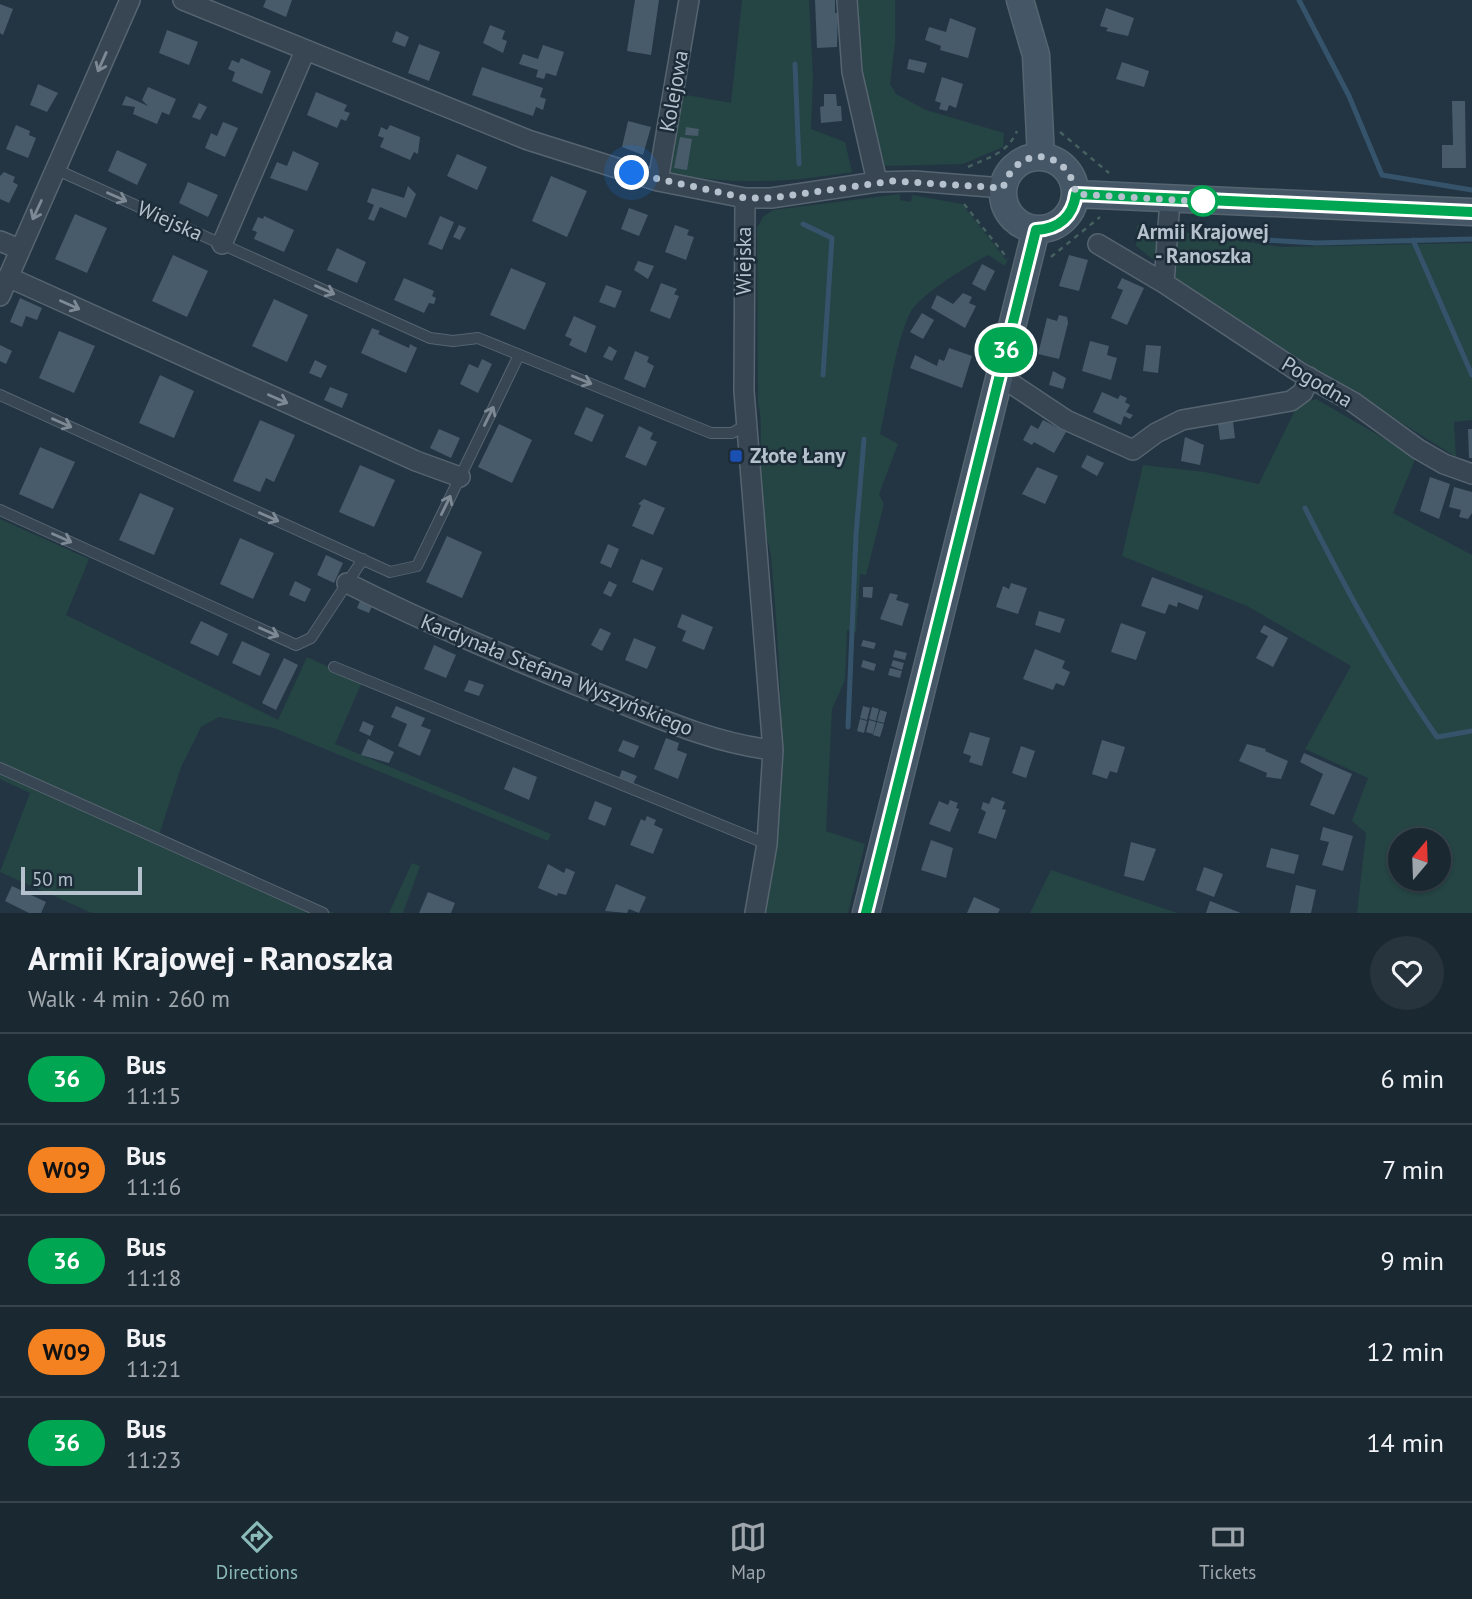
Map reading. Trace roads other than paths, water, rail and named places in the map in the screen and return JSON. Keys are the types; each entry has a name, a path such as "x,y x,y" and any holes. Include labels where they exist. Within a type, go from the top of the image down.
{"street":[{"path":"0,296 130,0"},
{"name":"Wiejska","path":"183,0 528,140 658,181 745,198 744,391 747,425"},
{"name":"Kolejowa","path":"658,181 689,0"},
{"path":"847,0 852,72 877,182"},
{"path":"1020,0 1036,55 1041,157"},
{"path":"222,244 305,51"},
{"path":"1041,157 1062,164 1070,173 1076,194 1067,217 1053,227 1036,230 1025,227 1007,211 1003,188 1012,168 1031,158 1041,157"},
{"path":"745,198 771,198 877,182 1003,188"},
{"path":"1076,194 1472,212"},
{"path":"1164,283 1170,200"},
{"path":"866,913 1036,230"},
{"path":"0,241 19,249"},
{"name":"Pogodna","path":"1098,244 1353,402 1427,454 1472,474"},
{"path":"8,277 416,461 460,477"},
{"path":"1000,376 1066,420 1133,450 1156,433 1182,420 1291,401 1303,392 1309,377"},
{"path":"747,425 773,759 767,844 755,913"},
{"name":"Kardynała Stefana Wyszyńskiego","path":"348,583 510,659 656,717 715,747 773,759"}],"lane":[{"name":"Wiejska","path":"55,169 430,338 453,341 478,338 711,433 732,433 747,425"},
{"path":"0,395 390,572 417,566 519,355"},
{"path":"0,510 296,645 311,638 363,559"},
{"path":"334,667 767,844"},
{"path":"0,768 323,913"}],"waterway":[{"path":"1299,0 1349,96 1382,175 1472,190"},
{"path":"795,64 799,164"},
{"path":"803,224 832,238 823,375"},
{"path":"1264,240 1316,243 1472,239"},
{"path":"1413,240 1472,375"},
{"path":"848,727 856,535 864,439"},
{"path":"1305,508 1367,625 1400,682 1437,737 1472,731"}],"place":[{"name":"Armii Krajowej - Ranoszka","path":"1203,201"},
{"name":"Złote Łany","path":"736,456"}]}
